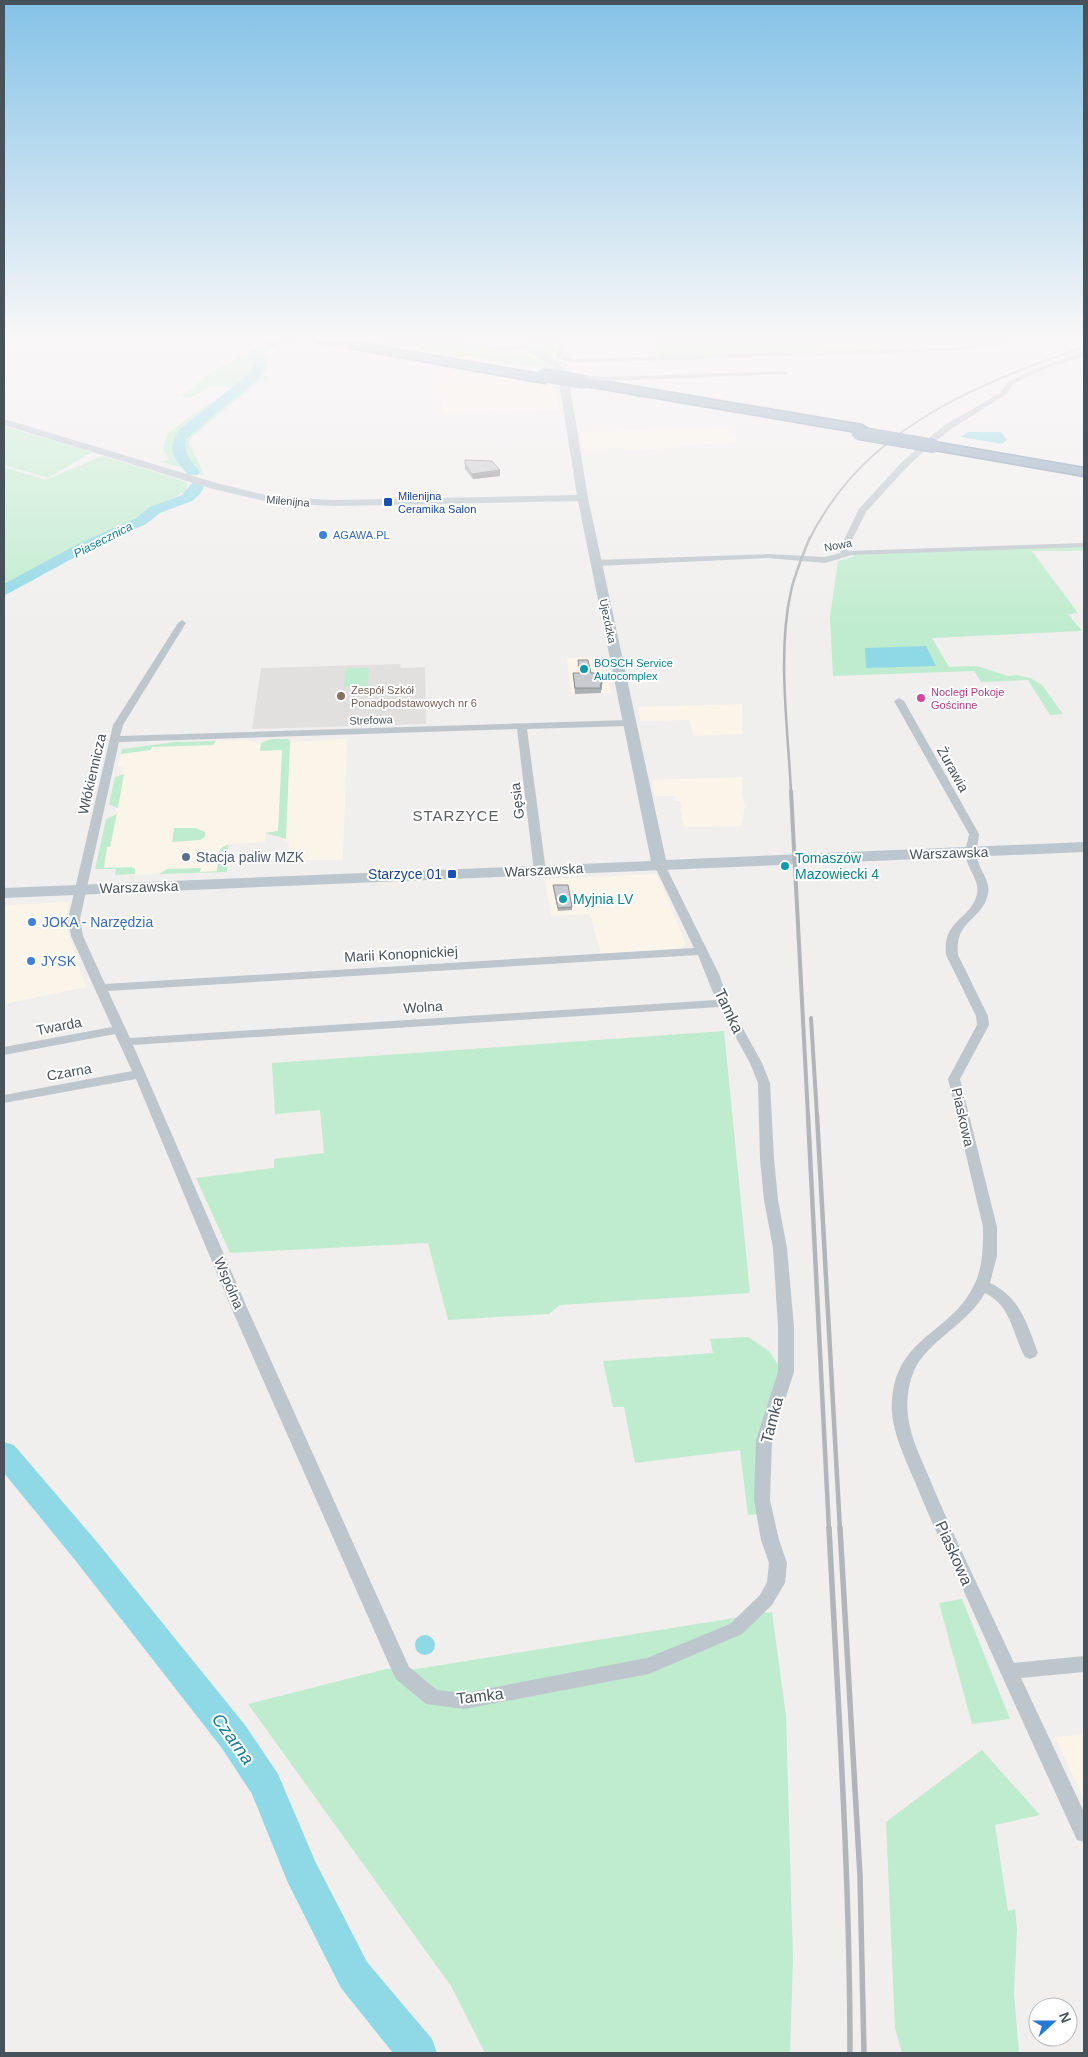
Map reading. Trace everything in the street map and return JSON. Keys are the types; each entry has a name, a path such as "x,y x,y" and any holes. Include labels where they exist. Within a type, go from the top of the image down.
{"highway":[{"path":"883,435 1084,468"},
{"path":"936,444 1084,472"}],"main road":[{"name":"Milenijna","path":"47,435 217,487 273,500 335,503 583,498"},
{"name":"Ujezdzka","path":"573,435 596,563 654,844 660,865"},
{"name":"Warszawska","path":"4,893 1084,847"}],"street":[{"path":"846,554 842,550 862,512 902,466 938,435"},
{"name":"Nowa","path":"596,563 768,556 825,560 846,554 1084,545"},
{"name":"Włókiennicza","path":"81,890 118,725 182,622"},
{"name":"Żurawia","path":"899,701 974,834 970,852"},
{"name":"Strefowa","path":"114,739 522,728 629,723"},
{"name":"Gęsia","path":"522,728 540,870"},
{"name":"Piaskowa","path":"970,852 983,889 983,896 957,928 951,937 950,945 952,955 982,1016 983,1025 954,1079 990,1228 992,1248 989,1269 982,1286 965,1311 935,1334 912,1360 903,1380 899,1406 906,1439 945,1534 1084,1833"},
{"name":"Tamka","path":"402,1673 433,1698 464,1701 649,1666 736,1629 766,1600 776,1583 778,1563 770,1540 762,1500 764,1440 786,1372 786,1327 780,1248 771,1200 767,1158 764,1083 756,1063 723,1003 702,951 660,865"},
{"name":"Wspólna","path":"81,890 74,919 80,944 140,1074 241,1312 402,1673"},
{"name":"Marii Konopnickiej","path":"101,988 702,951"},
{"name":"Wolna","path":"123,1036 723,1003"},
{"name":"Twarda","path":"4,1051 123,1036"},
{"name":"Czarna","path":"4,1099 140,1074"},
{"path":"982,1286 995,1290 1007,1300 1030,1353"},
{"path":"1009,1671 1084,1664"}],"shaded area":[{"path":"581,435 732,435 738,443 627,450 625,448 583,449"},
{"path":"605,657 611,693 571,694 567,658"},
{"name":"Zespół Szkół Ponadpodstawowych nr 6","path":"400,664 401,668 425,667 426,724 252,729 261,668"},
{"path":"742,704 743,734 694,736 689,720 641,721 638,707"},
{"path":"270,739 289,739 290,742 347,739 343,860 288,860 289,842 265,833 265,842 228,844 227,872 115,875 116,869 95,869 106,819 115,814 116,808 109,804 115,777 123,774 124,768 118,766 122,749 175,742 246,740 257,743"},
{"path":"743,777 742,795 745,807 741,826 684,827 680,801 676,801 675,796 655,796 652,780"},
{"path":"657,874 686,944 681,948 601,954 590,914 551,916 545,879"},
{"path":"69,902 65,924 86,987 4,1004 4,905"},
{"path":"1084,1735 1084,1799 1055,1737"}],"green space":[{"path":"4,435 34,435 92,452 48,478 4,465"},
{"path":"167,435 194,435 189,442 204,475 162,462 169,459 163,449"},
{"path":"102,456 187,482 186,491 4,588 4,467 46,480"},
{"path":"1084,546 1084,551 1032,551 1078,613 1068,614 1082,631 932,638 949,667 977,666 1008,676 1017,675 1030,678 1042,685 1063,714 1050,715 1028,680 981,682 974,671 833,676 830,617 838,561 853,557 854,554"},
{"path":"345,668 369,668 368,686 344,687"},
{"path":"270,739 289,739 290,742 286,839 265,833 278,831 282,750 260,751 261,743"},
{"path":"216,741 213,745 152,747 151,750 121,754 122,749 175,742"},
{"path":"124,774 117,808 109,804 115,777"},
{"path":"117,814 110,847 107,847 104,868 132,867 135,869 135,874 115,875 116,869 95,869 106,819"},
{"path":"174,828 196,828 205,832 205,837 200,840 172,842"},
{"path":"228,844 227,872 159,874 167,869 201,868 200,872 217,871 218,862 226,861 227,852 219,852 220,849"},
{"path":"724,1031 750,1293 560,1305 549,1314 448,1320 428,1243 230,1253 196,1178 274,1168 274,1159 324,1153 320,1110 275,1114 272,1063"},
{"path":"748,1337 769,1351 783,1372 760,1514 748,1515 740,1450 635,1463 624,1407 613,1407 603,1361 713,1353 710,1339"},
{"path":"962,1599 1010,1719 972,1724 939,1603"},
{"path":"772,1612 786,1716 793,1960 790,2053 485,2053 451,1986 248,1704 386,1669 416,1669"},
{"path":"982,1750 1040,1815 995,1825 1008,1911 1015,1909 1017,1929 1014,1994 1019,2053 902,2053 895,2028 886,1822"}],"water":[{"path":"964,435 1003,435 1007,440 1002,444 961,437"},
{"path":"926,646 936,666 866,668 865,648"},
{"path":"425,1635 432,1638 435,1645 432,1652 425,1655 418,1652 415,1645 418,1638"}],"building":[{"path":"465,460 492,461 500,470 472,474 465,464"},
{"path":"578,660 588,660 591,673 600,673 601,688 575,688 573,673 580,673"},
{"name":"Myjnia LV","path":"553,885 568,885 572,907 558,908"}],"waterway":[{"name":"Piasecznica","path":"183,435 178,444 178,449 182,458 193,472"},
{"name":"Piasecznica","path":"4,590 83,547 141,521 155,510 187,498 195,491 198,485"},
{"name":"Czarna","path":"4,1453 86,1551 233,1736 266,1785 301,1871 354,1975 418,2053"}],"railway":[{"path":"810,539 827,509 851,478 878,451 899,435"},
{"path":"791,792 785,691 785,640 791,591 810,537"},
{"path":"791,791 808,1116"},
{"path":"811,1018 817,1116"},
{"path":"808,1115 829,1530"},
{"path":"817,1115 840,1530"},
{"path":"829,1528 846,1856 850,2053"},
{"path":"840,1528 860,1876 864,2053"}],"place":[{"name":"Milenijna Ceramika Salon","path":"388,502"},
{"name":"AGAWA.PL","path":"323,535"},
{"name":"BOSCH Service Autocomplex","path":"584,669"},
{"name":"Zespół Szkół Ponadpodstawowych nr 6","path":"341,696"},
{"name":"Noclegi Pokoje Gościnne","path":"921,698"},
{"name":"Stacja paliw MZK","path":"186,857"},
{"name":"Tomaszów Mazowiecki 4","path":"785,866"},
{"name":"Starzyce 01","path":"452,874"},
{"name":"Myjnia LV","path":"563,899"},
{"name":"JOKA - Narzędzia","path":"32,922"},
{"name":"JYSK","path":"31,961"}],"district":[{"name":"STARZYCE","path":"456,815"}]}
